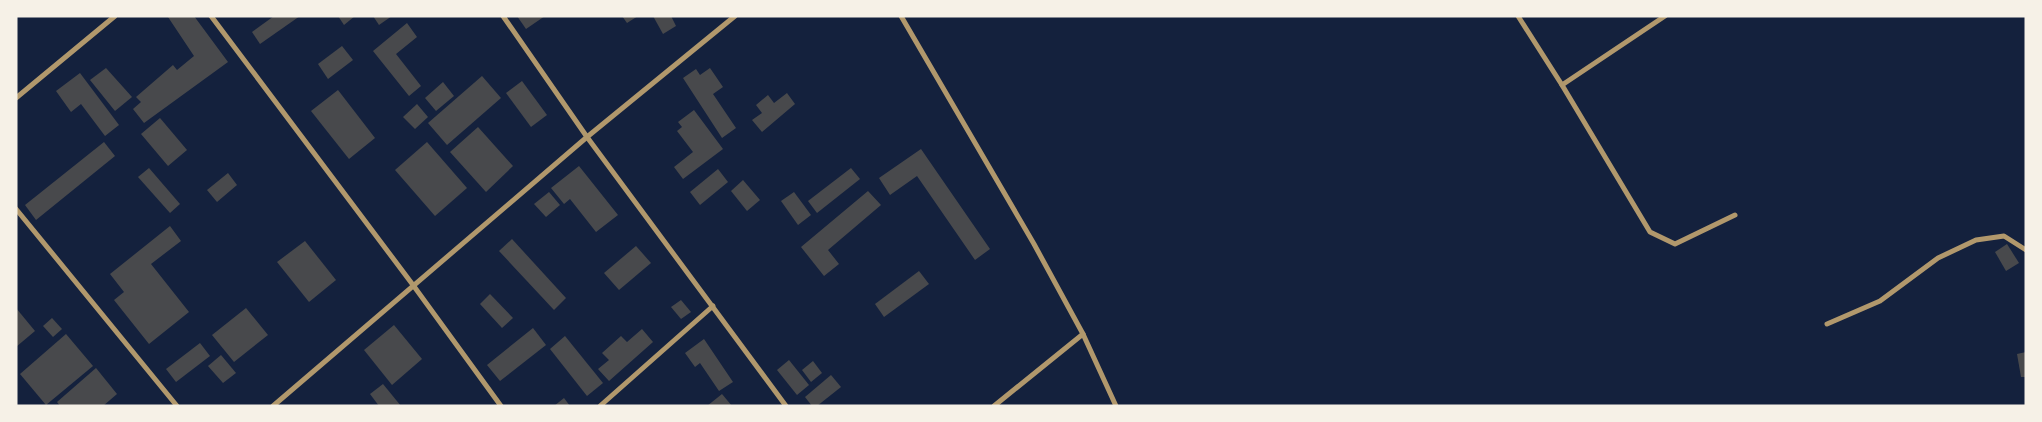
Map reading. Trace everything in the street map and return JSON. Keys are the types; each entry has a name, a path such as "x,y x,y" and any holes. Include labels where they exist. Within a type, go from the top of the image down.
{"street":[{"path":"16,98 115,16"},
{"path":"211,16 414,285 501,406"},
{"path":"503,16 587,137 786,406"},
{"path":"273,406 587,137 735,16"},
{"path":"901,16 1034,244 1083,334 1116,406"},
{"path":"1518,16 1562,85 1650,232 1675,244 1735,216"},
{"path":"1562,85 1665,16"},
{"path":"16,209 176,406"},
{"path":"1827,324 1880,301 1938,258 1976,240 2004,236 2026,250"},
{"path":"600,406 713,306"},
{"path":"994,406 1083,334"}],"building":[{"path":"169,16 194,16 228,62 144,123 133,109 141,102 136,97 173,65 177,70 194,56"},
{"path":"274,16 300,16 260,44 252,32"},
{"path":"338,16 355,16 344,25"},
{"path":"373,16 392,16 379,25"},
{"path":"517,16 545,16 526,29"},
{"path":"622,16 638,16 627,23"},
{"path":"653,16 671,16 676,26 663,34"},
{"path":"407,23 417,37 396,54 421,86 409,96 373,51"},
{"path":"342,46 353,60 328,79 318,64"},
{"path":"106,68 132,97 115,111 90,80"},
{"path":"710,68 723,87 713,94 736,128 722,138 683,78 696,69 700,75"},
{"path":"80,73 119,125 105,136 81,104 71,112 56,91"},
{"path":"482,76 501,98 447,145 428,123"},
{"path":"522,81 547,115 531,127 506,93"},
{"path":"443,82 454,96 436,111 425,98"},
{"path":"338,90 375,138 349,159 311,111"},
{"path":"787,93 795,104 762,132 752,120 762,113 756,105 768,95 774,103"},
{"path":"417,104 428,117 415,129 403,117"},
{"path":"694,110 723,149 683,179 674,167 693,152 677,131 682,127 678,122"},
{"path":"160,118 187,150 168,166 141,134"},
{"path":"478,127 513,166 486,192 450,152"},
{"path":"104,142 115,156 36,220 25,205"},
{"path":"427,142 467,188 435,216 395,170"},
{"path":"921,149 990,249 975,260 917,176 890,195 879,178"},
{"path":"579,166 618,215 596,232 570,199 564,204 551,188"},
{"path":"149,168 180,204 170,213 138,177"},
{"path":"851,168 860,179 817,213 808,201"},
{"path":"718,169 728,182 700,205 690,192"},
{"path":"228,173 237,185 217,202 207,190"},
{"path":"743,180 760,200 747,211 731,191"},
{"path":"868,191 881,205 828,250 839,264 824,276 801,247"},
{"path":"549,192 560,205 546,217 534,204"},
{"path":"794,192 811,215 798,225 781,201"},
{"path":"170,226 181,241 151,264 189,312 149,344 114,300 124,292 110,274"},
{"path":"512,239 566,298 554,310 499,251"},
{"path":"305,241 336,280 309,302 277,262"},
{"path":"2007,244 2019,263 2006,271 1995,252"},
{"path":"636,246 651,263 619,290 604,273"},
{"path":"919,271 929,284 884,317 875,304"},
{"path":"490,294 513,318 502,328 480,304"},
{"path":"681,300 691,312 681,319 671,307"},
{"path":"16,308 35,331 16,347"},
{"path":"246,308 268,335 234,362 212,335"},
{"path":"52,318 62,329 53,337 43,326"},
{"path":"394,325 422,359 392,385 364,350"},
{"path":"533,328 546,345 500,381 487,365"},
{"path":"642,329 653,342 609,381 598,369 609,360 602,353 621,336 627,342"},
{"path":"66,334 93,366 46,405 20,374"},
{"path":"565,336 603,383 587,396 550,349"},
{"path":"704,339 733,382 719,391 700,363 695,367 685,353"},
{"path":"200,343 210,356 176,382 166,369"},
{"path":"2026,352 2026,377 2021,377 2017,354"},
{"path":"221,355 236,373 223,383 208,366"},
{"path":"789,360 809,385 797,395 777,370"},
{"path":"813,361 822,373 811,382 802,370"},
{"path":"96,368 117,394 103,406 60,406 57,402"},
{"path":"831,375 841,387 817,406 812,406 805,397"},
{"path":"383,384 401,406 379,406 370,394"},
{"path":"722,394 732,406 707,406"},
{"path":"564,398 570,406 554,406"}]}
